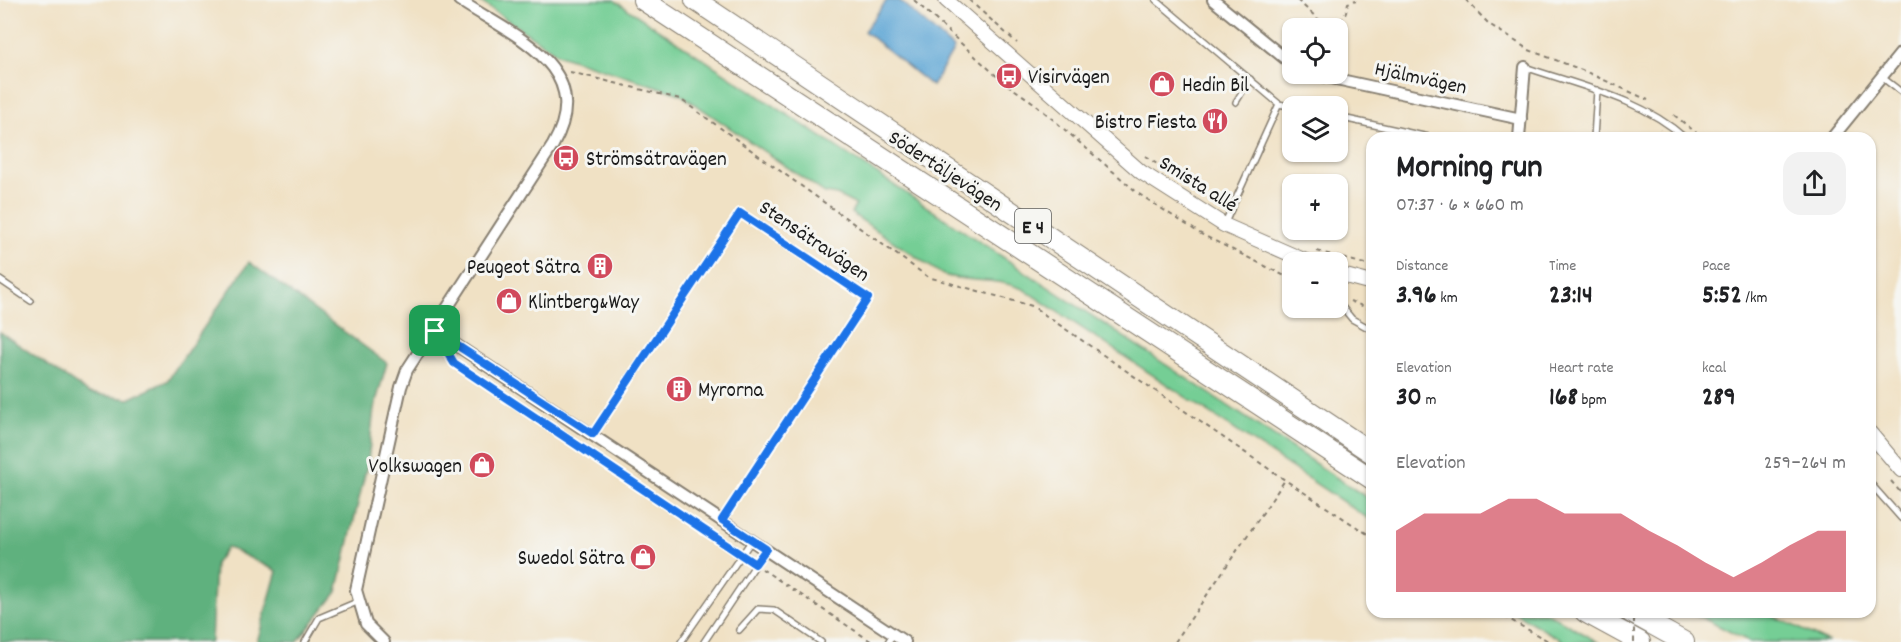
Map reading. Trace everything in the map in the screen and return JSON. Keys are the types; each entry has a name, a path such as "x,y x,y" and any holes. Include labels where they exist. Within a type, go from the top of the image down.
{"highway":[{"name":"Södertäljevägen","path":"643,0 1366,475"},
{"name":"Södertäljevägen","path":"695,0 1366,449"},
{"path":"1596,618 1640,642"},
{"path":"1642,618 1684,642"}],"street":[{"path":"384,642 366,624 357,602 357,577 401,387 407,370 435,331 560,133 567,106 566,91 555,69 539,53 459,0"},
{"name":"Smista allé","path":"946,0 1141,172 1224,225 1300,252"},
{"path":"1213,0 1282,56"},
{"path":"1837,132 1901,53"},
{"path":"1520,132 1525,67"},
{"name":"Hjälmvägen","path":"1348,82 1521,119"},
{"path":"1348,277 1366,281"},
{"path":"435,331 752,539 891,638 905,642"},
{"path":"1876,441 1901,470"}],"lane":[{"path":"1156,0 1280,104 1224,225"},
{"path":"1525,67 1597,90 1654,116 1677,132"},
{"path":"1883,78 1901,92"},
{"path":"1236,102 1250,79"},
{"path":"1594,132 1597,90"},
{"path":"1348,119 1406,132"},
{"name":"Stensätravägen","path":"593,434 740,213 868,298 722,520"},
{"path":"0,280 31,301"},
{"path":"1348,315 1366,327"},
{"path":"1876,490 1901,518"},
{"path":"681,642 752,539"},
{"path":"704,642 766,549"},
{"path":"305,642 319,618 357,602"},
{"path":"739,630 758,609 774,610 821,642"}],"path":[{"path":"969,0 1021,46"},
{"path":"1343,18 1348,3 1356,0"},
{"path":"1466,0 1489,24 1529,50 1603,79 1655,104"},
{"path":"1296,1 1316,18"},
{"path":"555,69 680,99 928,277 1032,306 1366,533"},
{"path":"1674,115 1695,132"},
{"path":"1143,154 1171,174"},
{"path":"1348,262 1366,265"},
{"path":"1348,300 1366,308"},
{"path":"449,355 454,363 741,556"},
{"path":"1175,642 1285,480"},
{"path":"755,564 872,642"},
{"path":"1507,618 1550,642"},
{"path":"1632,618 1634,642"}],"green space":[{"path":"478,0 614,0 1366,497 1366,517 1023,289 993,281 943,275 851,213 856,205 837,195 825,193 680,94 559,55"},
{"path":"249,262 387,363 374,409 368,461 337,592 297,642 257,642 277,571 227,547 215,564 211,642 0,642 0,332 89,393 129,399 167,381"},
{"path":"1524,618 1556,618 1598,642 1564,642"},
{"path":"1703,618 1777,618 1829,642 1750,642"}],"water":[{"path":"887,0 899,0 954,49 932,86 864,31"}],"place":[{"name":"Visirvägen","path":"1009,76"},
{"name":"Hedin Bil","path":"1162,84"},
{"name":"Bistro Fiesta","path":"1215,121"},
{"name":"Strömsätravägen","path":"566,158"},
{"name":"Peugeot Sätra","path":"600,266"},
{"name":"Klintberg&Way","path":"509,301"},
{"name":"Myrorna","path":"679,389"},
{"name":"Volkswagen","path":"482,465"},
{"name":"Swedol Sätra","path":"643,557"}],"route":[{"path":"740,213 868,298 722,520 766,549 755,564 454,363 435,331 593,434 740,213"}]}
